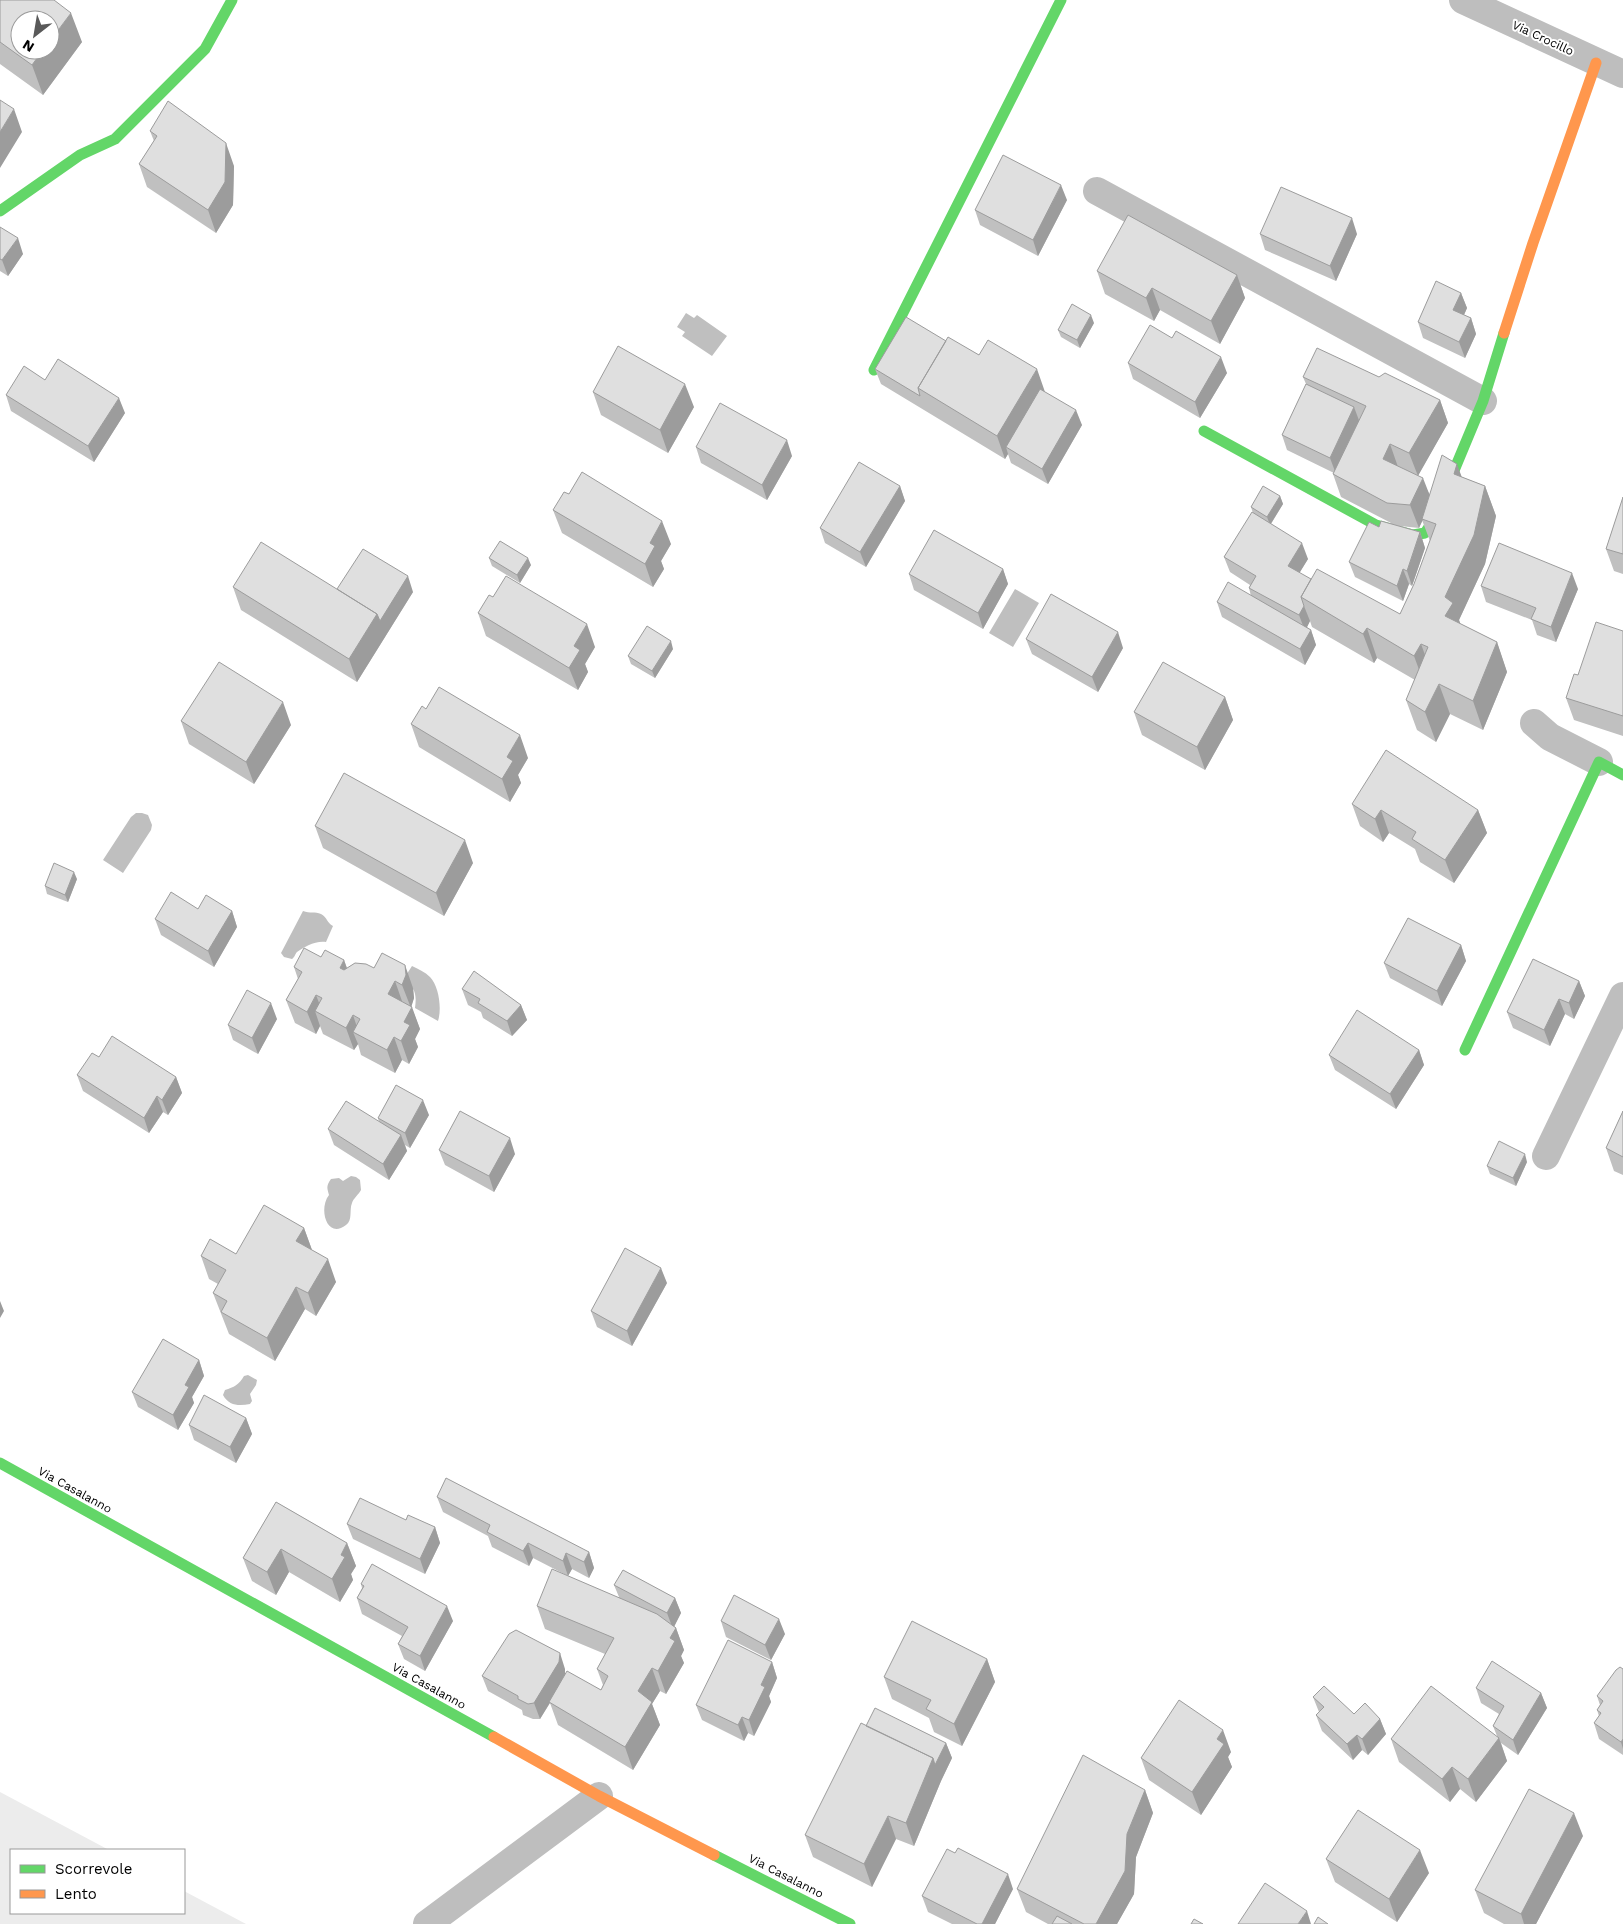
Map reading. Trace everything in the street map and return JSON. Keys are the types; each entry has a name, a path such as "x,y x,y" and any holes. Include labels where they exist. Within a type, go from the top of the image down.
{"street":[{"path":"0,211 80,156 115,139 205,49 232,0"},
{"path":"874,370 1060,0"},
{"name":"Via Crocillo","path":"1463,0 1615,67"},
{"path":"1204,431 1376,525 1413,536 1425,533 1433,522 1483,402 1533,243 1615,67"},
{"path":"1097,191 1483,402"},
{"path":"1534,723 1550,737 1623,775"},
{"path":"1465,1050 1599,762"},
{"path":"1546,1156 1623,996"},
{"name":"Via Casalanno","path":"0,1463 599,1796 850,1924"},
{"path":"427,1924 599,1796"}],"shaded area":[{"path":"686,313 694,318 697,315 727,336 712,356 682,336 685,332 677,327"},
{"path":"1015,589 1039,603 1013,647 989,633"},
{"path":"136,813 148,815 152,825 151,830 123,873 103,860 131,817"},
{"path":"303,911 321,914 333,926 326,942 306,946 297,952 292,959 284,957 281,953"},
{"path":"412,966 428,975 436,986 440,1004 438,1021 415,1008 416,999 414,991 403,980"},
{"path":"351,1176 360,1180 361,1190 351,1206 348,1223 339,1229 334,1229 326,1221 324,1208 329,1195 328,1185 331,1179 339,1178 343,1181"},
{"path":"248,1375 257,1380 250,1394 252,1401 250,1404 238,1405 225,1399 223,1395 225,1390 236,1385 244,1376"},
{"path":"0,1792 107,1849 10,1849 10,1914 185,1914 185,1892 246,1924 0,1924"}],"building":[{"path":"0,0 54,0 71,13 60,28 60,10 10,10 10,49 0,42"},
{"path":"25,60 36,60 32,65"},
{"path":"0,100 14,109 0,132"},
{"path":"168,101 226,143 225,182 208,210 139,164 157,136 150,131"},
{"path":"1003,155 1061,185 1033,240 975,210"},
{"path":"1281,187 1352,218 1330,266 1260,234"},
{"path":"1128,215 1237,275 1211,321 1152,288 1146,298 1097,271"},
{"path":"0,227 18,238 2,260 0,259"},
{"path":"1436,281 1461,293 1453,310 1471,318 1459,342 1418,322"},
{"path":"1072,304 1091,315 1077,340 1058,330"},
{"path":"906,317 946,341 918,388 920,396 875,369"},
{"path":"1150,325 1172,338 1176,331 1221,357 1195,402 1128,363"},
{"path":"948,337 979,355 988,340 1037,369 997,436 918,388"},
{"path":"618,346 685,384 660,430 593,392"},
{"path":"1317,348 1379,377 1385,373 1440,400 1409,453 1390,444 1383,459 1423,478 1410,505 1387,503 1333,474 1366,406 1303,377"},
{"path":"58,359 119,398 88,446 6,395 24,366 45,380"},
{"path":"1306,384 1354,407 1330,458 1282,435"},
{"path":"1040,389 1076,410 1042,469 1006,447"},
{"path":"720,403 787,440 762,485 696,447"},
{"path":"1442,455 1457,464 1454,474 1485,486 1474,535 1445,597 1453,603 1445,616 1497,642 1473,701 1439,684 1425,712 1406,700 1428,647 1421,644 1414,656 1367,628 1363,634 1301,597 1317,569 1400,614 1414,584 1436,524 1422,519"},
{"path":"859,462 900,486 860,552 820,528"},
{"path":"582,472 662,521 650,543 655,546 645,564 553,510 564,492 569,494"},
{"path":"1263,486 1280,496 1267,517 1251,507"},
{"path":"1623,497 1623,554 1606,549"},
{"path":"1252,512 1302,543 1288,566 1311,579 1301,597 1304,606 1299,615 1249,588 1256,576 1224,557"},
{"path":"1381,521 1420,532 1407,571 1403,569 1397,586 1349,562 1369,522 1379,527"},
{"path":"934,530 1003,569 978,613 909,574"},
{"path":"500,541 528,558 517,575 489,558"},
{"path":"261,542 377,614 349,659 233,587"},
{"path":"1499,543 1572,573 1551,627 1531,619 1536,608 1481,586"},
{"path":"363,549 408,576 380,621 377,614 337,589"},
{"path":"506,576 587,624 574,646 580,650 569,668 478,613 489,595 493,597"},
{"path":"1228,582 1311,630 1300,649 1217,602"},
{"path":"1051,594 1118,632 1092,677 1026,639"},
{"path":"1596,622 1623,631 1623,716 1566,698 1574,674 1578,675"},
{"path":"647,626 671,641 652,671 628,656"},
{"path":"219,662 283,702 246,762 181,721"},
{"path":"1163,662 1225,697 1197,747 1134,712"},
{"path":"439,687 520,735 507,757 513,761 502,779 411,724 422,706 426,709"},
{"path":"1386,750 1478,810 1445,860 1412,839 1416,832 1381,810 1375,819 1352,804"},
{"path":"344,773 465,840 436,893 315,826"},
{"path":"54,863 74,872 65,895 45,886"},
{"path":"171,892 198,909 206,895 232,911 208,951 155,919"},
{"path":"1408,918 1461,945 1437,991 1384,963"},
{"path":"304,948 321,957 325,950 344,960 340,968 344,970 355,963 366,964 374,968 382,953 405,965 406,975 402,985 395,981 388,994 412,1007 404,1022 410,1025 401,1041 394,1037 387,1050 353,1032 360,1019 353,1015 346,1028 315,1011 322,998 316,995 307,1012 286,1000 302,972 294,967"},
{"path":"1533,959 1579,981 1569,1003 1559,999 1544,1030 1507,1012"},
{"path":"474,971 521,1005 507,1021 478,1003 480,999 462,989"},
{"path":"247,990 271,1003 252,1038 228,1025"},
{"path":"1357,1010 1419,1050 1390,1094 1329,1055"},
{"path":"112,1036 176,1077 162,1100 157,1096 144,1118 77,1075 92,1053 99,1057"},
{"path":"396,1085 423,1100 405,1133 378,1118"},
{"path":"346,1101 401,1135 383,1164 328,1129"},
{"path":"460,1111 510,1138 489,1176 439,1150"},
{"path":"1623,1111 1623,1157 1606,1148"},
{"path":"1499,1141 1525,1154 1513,1178 1487,1166"},
{"path":"264,1205 304,1228 296,1241 328,1259 308,1293 296,1287 267,1338 221,1312 227,1301 213,1293 226,1270 201,1256 210,1239 236,1254"},
{"path":"625,1248 661,1268 627,1331 591,1311"},
{"path":"163,1339 199,1360 185,1385 189,1387 173,1415 132,1392"},
{"path":"204,1395 246,1418 230,1447 189,1425"},
{"path":"446,1478 589,1552 584,1562 566,1553 563,1561 528,1543 523,1551 487,1532 490,1525 437,1497"},
{"path":"360,1498 406,1520 408,1515 435,1527 420,1559 347,1524"},
{"path":"276,1502 347,1543 341,1555 345,1557 332,1579 281,1549 267,1572 243,1558"},
{"path":"372,1564 447,1606 420,1656 398,1644 408,1627 357,1598 364,1586 361,1584"},
{"path":"552,1569 657,1614 676,1628 670,1638 675,1641 658,1671 652,1668 638,1691 652,1702 625,1747 549,1702 567,1671 601,1690 608,1676 597,1669 614,1638 537,1606"},
{"path":"623,1570 675,1598 667,1613 614,1585"},
{"path":"734,1595 779,1619 765,1645 721,1621"},
{"path":"912,1621 987,1659 954,1724 926,1709 931,1700 884,1677"},
{"path":"516,1630 560,1653 559,1662 534,1703 528,1704 518,1699 518,1696 482,1676 509,1634"},
{"path":"728,1640 772,1662 761,1685 765,1687 749,1720 742,1717 738,1725 696,1705"},
{"path":"1492,1661 1541,1693 1513,1740 1493,1726 1504,1706 1476,1688"},
{"path":"1620,1667 1623,1669 1623,1739 1621,1742 1594,1723 1601,1713 1597,1710 1603,1701 1597,1696"},
{"path":"1324,1686 1354,1714 1365,1703 1380,1719 1362,1739 1357,1735 1347,1744 1316,1715 1324,1707 1313,1697"},
{"path":"1431,1686 1499,1738 1468,1779 1452,1767 1442,1779 1391,1739"},
{"path":"1179,1700 1223,1730 1217,1739 1224,1744 1192,1792 1141,1758"},
{"path":"875,1708 946,1743 935,1765 933,1758 866,1726"},
{"path":"861,1723 933,1758 906,1823 888,1816 864,1864 805,1835"},
{"path":"1083,1755 1145,1790 1127,1834 1125,1871 1096,1924 1084,1924 1017,1889"},
{"path":"1529,1789 1574,1813 1521,1914 1475,1890"},
{"path":"1358,1810 1420,1850 1389,1899 1326,1859"},
{"path":"958,1848 1008,1874 982,1924 977,1924 922,1896 947,1849 955,1853"},
{"path":"1265,1883 1307,1911 1298,1924 1238,1924"},
{"path":"1057,1916 1072,1924 1052,1924"},
{"path":"1318,1917 1328,1924 1314,1924"},
{"path":"1194,1919 1203,1924 1191,1924"}],"traffic: fast":[{"path":"0,211 80,155 115,139 205,49 232,0"},
{"path":"874,370 1061,0"},
{"path":"1204,431 1376,525 1413,535 1425,533 1433,521 1483,401 1504,333"},
{"path":"1465,1050 1599,762 1623,775"},
{"path":"0,1463 494,1737"},
{"path":"714,1855 850,1924"}],"traffic: slow":[{"path":"1504,333 1533,243 1596,63"},
{"path":"494,1737 599,1796 714,1855"}]}
